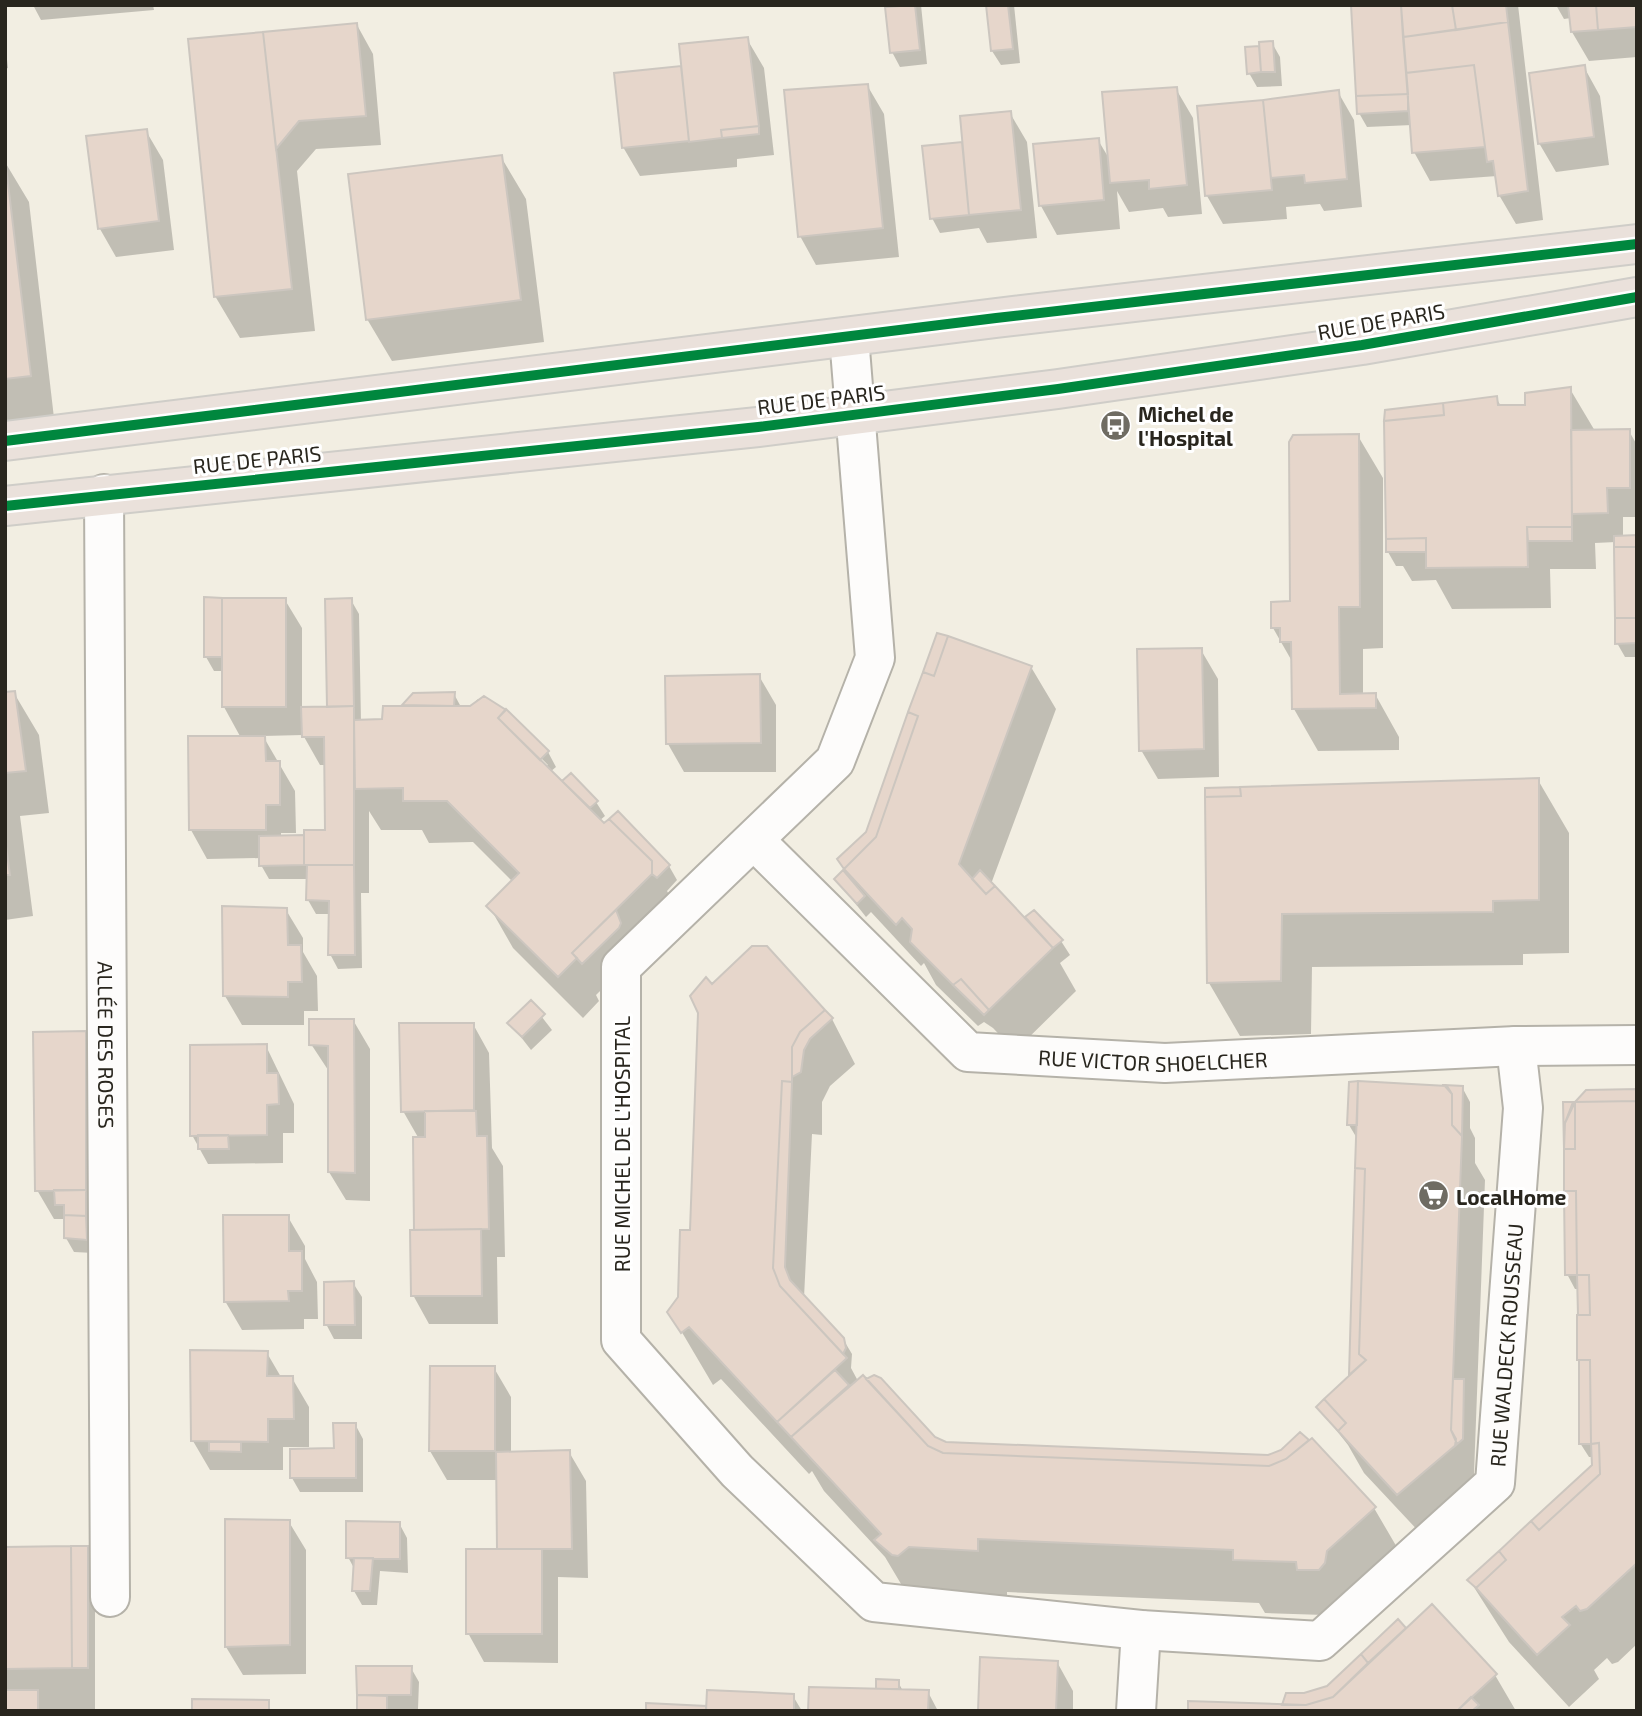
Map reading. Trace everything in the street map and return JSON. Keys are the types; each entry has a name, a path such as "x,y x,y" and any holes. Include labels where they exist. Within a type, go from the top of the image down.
{"main road":[{"name":"RUE DE PARIS","path":"5,441 849,337 1637,244"},
{"name":"RUE DE PARIS","path":"5,506 857,414 1249,363 1637,297"}],"street":[{"name":"RUE MICHEL DE L'HOSPITAL","path":"849,337 875,658 835,761 755,841 621,967 621,1340 737,1471 874,1602 1141,1630"},
{"name":"ALLÉE DES ROSES","path":"104,494 110,1597"},
{"name":"RUE VICTOR SHOELCHER","path":"755,841 968,1052 1165,1063 1516,1045 1637,1045"},
{"name":"RUE WALDECK ROUSSEAU","path":"1141,1630 1320,1641 1495,1483 1523,1108 1516,1045"},
{"path":"1136,1711 1141,1630"}],"building":[{"path":"915,5 920,50 890,53 885,7"},
{"path":"986,5 1008,5 1013,49 991,51"},
{"path":"1351,5 1401,5 1408,94 1356,96"},
{"path":"1401,5 1452,5 1456,30 1403,37"},
{"path":"1452,5 1506,5 1508,22 1456,30"},
{"path":"1568,5 1596,5 1598,30 1571,32"},
{"path":"1596,5 1637,5 1637,27 1598,30"},
{"path":"1508,22 1528,191 1498,196 1493,161 1487,162 1474,65 1406,73 1403,37"},
{"path":"357,23 366,116 299,121 276,149 263,32"},
{"path":"263,32 292,289 214,297 188,39"},
{"path":"748,37 759,126 721,130 722,138 689,142 679,44"},
{"path":"1273,41 1275,72 1261,72 1259,42"},
{"path":"1259,46 1261,72 1247,74 1245,47"},
{"path":"1474,65 1485,147 1412,153 1406,73"},
{"path":"1585,65 1594,137 1538,144 1529,73"},
{"path":"681,66 689,141 622,148 614,73"},
{"path":"868,84 883,228 798,237 784,90"},
{"path":"1177,87 1187,185 1149,189 1149,180 1110,183 1102,92"},
{"path":"1339,90 1347,179 1305,183 1304,175 1271,178 1263,100"},
{"path":"1408,94 1408,111 1357,114 1356,96"},
{"path":"1263,100 1272,190 1205,196 1197,106"},
{"path":"1011,111 1021,210 969,215 960,116"},
{"path":"759,126 759,134 722,138 721,130"},
{"path":"147,129 159,221 98,229 86,136"},
{"path":"1099,138 1104,200 1039,206 1033,144"},
{"path":"962,142 969,215 930,219 922,146"},
{"path":"502,155 521,300 366,320 348,174"},
{"path":"5,158 31,376 5,379"},
{"path":"1571,387 1572,527 1527,527 1528,567 1426,568 1426,538 1386,539 1384,421 1444,415 1443,403 1497,396 1498,405 1525,405 1525,393"},
{"path":"1443,403 1444,415 1384,421 1385,410"},
{"path":"1630,429 1630,488 1607,488 1608,513 1572,514 1571,430"},
{"path":"1359,434 1360,607 1339,607 1340,694 1376,693 1376,708 1292,709 1291,642 1280,642 1280,628 1271,628 1271,602 1290,601 1289,442 1293,435"},
{"path":"1527,527 1572,527 1572,541 1528,541"},
{"path":"1637,535 1637,547 1614,547 1614,536"},
{"path":"1426,538 1426,552 1386,552 1386,539"},
{"path":"1614,547 1637,547 1637,618 1615,618"},
{"path":"204,597 222,598 222,657 204,657"},
{"path":"222,598 286,598 286,707 222,707"},
{"path":"352,598 354,706 327,707 325,599"},
{"path":"1615,618 1637,618 1637,643 1615,644"},
{"path":"937,633 948,636 934,676 923,672"},
{"path":"948,636 1032,666 959,864 986,894 995,886 1053,948 989,1010 961,979 953,985 910,942 912,929 902,918 896,925 844,869 876,837 918,716 908,712 923,672 934,676"},
{"path":"1202,648 1204,749 1139,751 1137,649"},
{"path":"760,674 761,743 666,744 665,676"},
{"path":"15,691 26,771 5,773 5,692"},
{"path":"455,692 454,706 402,705 413,693"},
{"path":"484,696 506,710 498,718 604,823 609,819 652,861 652,874 572,953 577,958 558,977 486,906 519,873 447,801 403,801 403,788 355,789 354,720 382,719 383,706 470,706"},
{"path":"354,706 354,865 304,865 304,830 325,830 324,737 302,737 301,707"},
{"path":"506,709 549,751 540,760 498,718"},
{"path":"908,712 918,716 876,837 844,869 837,859 866,832"},
{"path":"188,736 265,736 266,761 280,761 280,805 266,805 266,830 189,830"},
{"path":"571,773 598,801 590,808 562,781"},
{"path":"1539,778 1539,900 1493,901 1493,912 1282,914 1281,981 1207,983 1205,797 1241,796 1240,787"},
{"path":"1240,787 1241,796 1205,797 1205,788"},
{"path":"618,811 670,865 657,878 652,874 652,861 609,819"},
{"path":"304,835 304,865 259,866 259,836"},
{"path":"5,839 10,875 5,875"},
{"path":"307,865 354,865 355,955 328,955 329,901 306,900"},
{"path":"843,870 865,896 857,904 834,879"},
{"path":"980,870 995,886 986,894 972,879"},
{"path":"222,906 287,908 288,945 301,945 302,982 288,982 288,997 223,996"},
{"path":"616,910 621,923 619,928 582,964 572,953"},
{"path":"1034,910 1063,940 1053,948 1025,917"},
{"path":"752,946 767,946 825,1010 800,1032 792,1047 792,1082 782,1081 773,1268 780,1286 847,1358 777,1422 689,1327 681,1333 667,1312 678,1297 680,1230 690,1230 698,1013 690,996 706,977 712,984"},
{"path":"961,979 989,1010 984,1015 953,985"},
{"path":"531,1000 545,1014 522,1037 507,1023"},
{"path":"825,1010 833,1018 810,1039 804,1050 801,1072 792,1077 792,1047 800,1032"},
{"path":"309,1019 354,1019 355,1173 328,1172 328,1046 309,1045"},
{"path":"399,1023 474,1023 474,1110 401,1112"},
{"path":"86,1031 86,1190 35,1191 33,1032"},
{"path":"267,1044 267,1073 278,1073 279,1104 267,1105 267,1135 190,1136 190,1045"},
{"path":"782,1081 792,1082 785,1267 790,1280 844,1338 846,1348 843,1354 780,1286 773,1268"},
{"path":"1358,1081 1357,1125 1347,1125 1349,1082"},
{"path":"1358,1081 1447,1086 1452,1094 1452,1125 1462,1136 1451,1430 1457,1444 1397,1495 1338,1431 1346,1423 1324,1399 1366,1360 1359,1354 1365,1169 1355,1168"},
{"path":"1444,1085 1463,1086 1462,1136 1452,1125 1452,1094"},
{"path":"1637,1089 1637,1101 1575,1102 1586,1090"},
{"path":"1637,1101 1637,1563 1587,1609 1580,1611 1576,1606 1562,1617 1570,1625 1537,1655 1476,1588 1506,1560 1499,1551 1531,1521 1539,1530 1600,1474 1599,1443 1591,1444 1590,1360 1577,1360 1577,1315 1590,1315 1589,1275 1577,1275 1576,1191 1564,1191 1564,1149 1575,1149 1575,1102"},
{"path":"1563,1102 1573,1102 1565,1123 1564,1149"},
{"path":"1575,1102 1575,1149 1564,1149 1565,1123"},
{"path":"425,1111 476,1111 477,1136 487,1136 489,1229 414,1230 413,1137 425,1137"},
{"path":"198,1135 228,1135 229,1149 198,1149"},
{"path":"1355,1168 1365,1169 1359,1354 1366,1360 1349,1375"},
{"path":"54,1190 86,1190 86,1216 64,1215 64,1205 55,1205"},
{"path":"1564,1191 1576,1191 1577,1275 1565,1275"},
{"path":"64,1215 86,1216 87,1240 64,1238"},
{"path":"223,1215 289,1215 289,1251 302,1251 302,1291 288,1291 289,1301 224,1302"},
{"path":"481,1229 482,1296 411,1296 410,1230"},
{"path":"1577,1275 1589,1275 1590,1315 1578,1315"},
{"path":"354,1281 355,1325 324,1325 324,1282"},
{"path":"190,1350 268,1351 267,1376 293,1376 294,1419 268,1419 268,1442 191,1441"},
{"path":"1579,1360 1590,1360 1591,1444 1579,1444"},
{"path":"430,1366 495,1366 495,1451 429,1451"},
{"path":"835,1370 849,1385 791,1437 777,1422"},
{"path":"863,1375 928,1446 943,1453 1269,1466 1286,1459 1312,1438 1376,1507 1327,1551 1325,1563 1319,1570 1297,1570 1296,1562 1233,1560 1233,1550 978,1539 978,1551 909,1547 898,1556 892,1555 874,1540 881,1534 791,1437"},
{"path":"874,1375 881,1378 935,1437 946,1442 1268,1455 1281,1450 1300,1432 1309,1440 1286,1459 1269,1466 943,1453 928,1446 866,1379"},
{"path":"1453,1379 1464,1379 1463,1439 1455,1446 1456,1439 1451,1430"},
{"path":"1324,1399 1346,1423 1338,1431 1316,1407"},
{"path":"333,1423 356,1423 356,1478 290,1478 290,1449 334,1448"},
{"path":"209,1442 241,1442 241,1452 209,1451"},
{"path":"1599,1443 1600,1474 1539,1530 1531,1521 1592,1465 1591,1444"},
{"path":"570,1450 572,1549 497,1549 496,1452"},
{"path":"225,1519 290,1520 290,1645 225,1647"},
{"path":"346,1521 400,1522 400,1559 346,1558"},
{"path":"71,1546 88,1546 88,1668 72,1668"},
{"path":"71,1546 72,1668 5,1669 5,1547"},
{"path":"466,1549 542,1549 542,1634 466,1634"},
{"path":"1499,1551 1506,1560 1476,1588 1467,1580"},
{"path":"354,1558 373,1558 370,1591 352,1591"},
{"path":"1432,1604 1497,1674 1457,1711 1188,1711 1188,1701 1306,1705 1333,1697"},
{"path":"1398,1619 1406,1628 1368,1663 1361,1654"},
{"path":"1361,1654 1368,1663 1333,1697 1306,1705 1282,1705 1286,1693 1304,1693 1327,1686"},
{"path":"980,1657 1058,1661 1056,1711 978,1711"},
{"path":"356,1666 412,1666 411,1695 357,1695"},
{"path":"876,1679 899,1680 899,1689 876,1689"},
{"path":"809,1687 929,1690 928,1711 808,1711"},
{"path":"5,1690 38,1690 38,1711 5,1711"},
{"path":"707,1690 794,1694 794,1711 706,1711"},
{"path":"357,1695 387,1696 387,1711 357,1711"},
{"path":"1471,1697 1479,1705 1472,1711 1457,1711"},
{"path":"192,1699 269,1700 269,1711 192,1711"},
{"path":"646,1703 706,1706 706,1711 646,1711"}],"cycle path":[{"path":"5,441 996,318 1637,244"},
{"path":"5,506 758,427 1058,389 1362,345 1637,297"}],"place":[{"name":"Michel de l'Hospital","path":"1115,425"},
{"name":"LocalHome","path":"1433,1196"}]}
